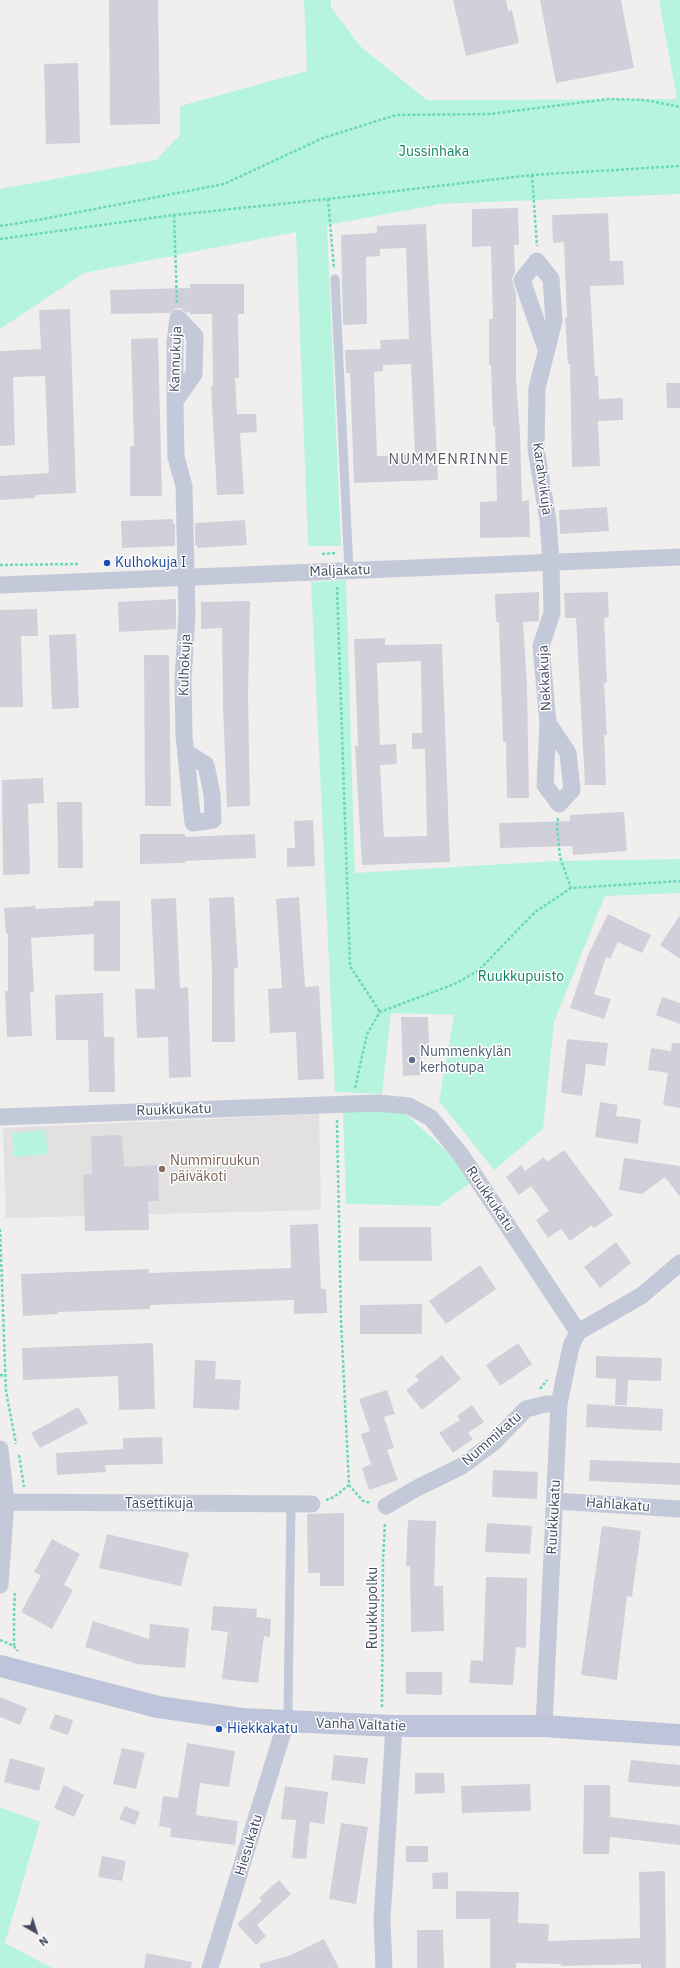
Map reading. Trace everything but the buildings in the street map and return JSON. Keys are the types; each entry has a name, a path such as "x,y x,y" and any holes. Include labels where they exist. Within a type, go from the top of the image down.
{"street":[{"name":"Karahvikuja","path":"537,261 551,279 554,320 537,388 536,448 548,520 551,562"},
{"path":"537,261 522,280 546,349"},
{"name":"Kannukuja","path":"178,318 195,336 194,374 175,401 176,457 184,486 186,577"},
{"name":"Maljakatu","path":"0,584 680,557"},
{"name":"Nekkakuja","path":"548,723 568,753 572,790 559,804 545,785 548,723 541,646 552,613 551,562"},
{"name":"Kulhokuja","path":"186,577 187,614 183,679 186,752"},
{"name":"Ruukkukatu","path":"0,1117 378,1103 409,1106 431,1118 461,1155 578,1332 571,1346 559,1404 544,1726"},
{"path":"578,1332 641,1296 680,1263"},
{"name":"Nummikatu","path":"386,1506 417,1488 462,1466 492,1443 526,1409 546,1404 559,1404"},
{"path":"0,1449 6,1502 0,1585"},
{"name":"Hahlakatu","path":"555,1501 680,1510"},
{"name":"Tasettikuja","path":"6,1502 312,1504"},
{"name":"Vanha Valtatie","path":"0,1666 158,1706 242,1719 286,1722 388,1718 680,1735"},
{"path":"384,1968 382,1920 388,1718"},
{"name":"Hiesukatu","path":"210,1968 286,1722"}],"lane":[{"path":"335,279 343,571"},
{"path":"286,1722 288,1710 291,1505"}],"path":[{"path":"0,226 224,184 323,138 396,115 490,114 609,99 645,100 680,107"},
{"path":"0,239 174,215 532,175 680,166"},
{"path":"532,175 537,231 537,261"},
{"path":"328,199 335,279"},
{"path":"174,215 178,318"},
{"path":"336,553 343,571 350,966 380,1012"},
{"path":"559,804 557,826 560,857 571,888"},
{"path":"354,1103 356,1079 367,1034 380,1012 457,983 479,970 535,912 571,888 680,881"},
{"path":"337,1105 341,1320 349,1485 363,1502 386,1506"},
{"path":"0,1375 6,1376"},
{"path":"312,1504 334,1497 349,1485"},
{"name":"Ruukkupolku","path":"386,1506 383,1561 388,1718"},
{"path":"0,1640 14,1646 21,1654"},
{"path":"377,1709 388,1718"}],"shaded area":[{"name":"Nummiruukun päiväkoti","path":"319,1114 321,1210 6,1218 3,1128"}],"green space":[{"name":"Jussinhaka","path":"304,0 331,0 331,7 360,46 427,100 677,99 659,0 680,0 680,194 440,204 327,225 341,546 308,546 296,232 84,273 0,329 0,189 156,160 180,135 180,106 307,71"},
{"name":"Ruukkupuisto","path":"346,580 355,873 554,861 680,859 680,893 605,896 554,1022 543,1129 494,1170 439,1101 454,1015 391,1013 382,1094 335,1092 311,582"},
{"path":"379,1108 407,1115 457,1161 470,1183 439,1206 346,1204 343,1110"},
{"path":"45,1130 48,1154 14,1157 12,1133"},
{"path":"0,1807 40,1822 5,1943 52,1968 0,1968"}],"place":[{"name":"Kulhokuja I","path":"107,563"},
{"name":"Nummenkylän kerhotupa","path":"412,1060"},
{"name":"Nummiruukun päiväkoti","path":"162,1169"},
{"name":"Hiekkakatu","path":"219,1729"}],"district":[{"name":"NUMMENRINNE","path":"449,460"}]}
